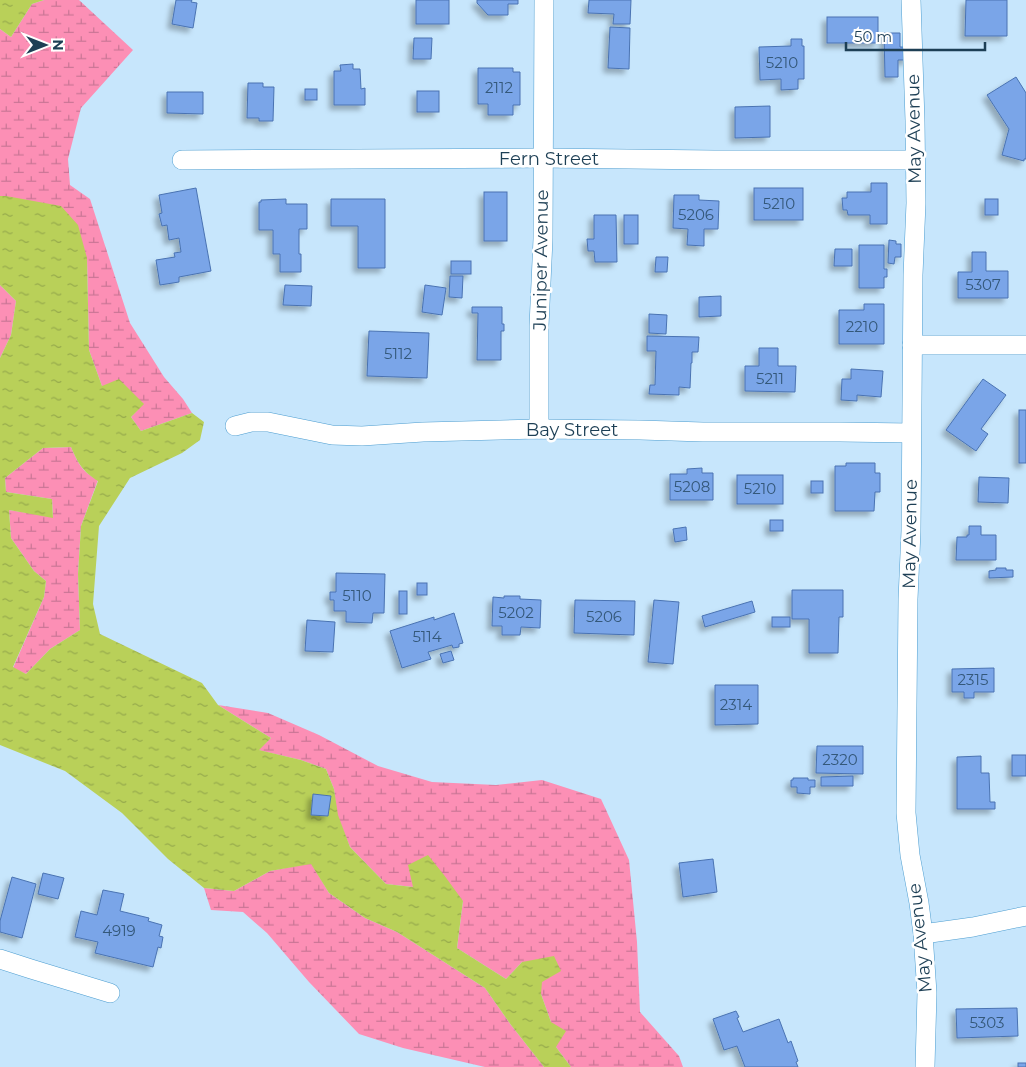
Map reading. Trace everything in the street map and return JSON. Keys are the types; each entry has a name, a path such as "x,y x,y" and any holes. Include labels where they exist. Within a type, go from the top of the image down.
{"street":[{"name":"Juniper Avenue","path":"539,429 539,326 543,240 544,0"},
{"name":"May Avenue","path":"911,0 916,203 913,275 906,813 909,848 923,934 927,993 925,1067"},
{"name":"Fern Street","path":"182,160 543,158 915,160"},
{"path":"912,345 1026,345"},
{"name":"Bay Street","path":"235,426 251,422 268,422 332,435 362,436 423,432 539,429 911,433"},
{"path":"923,934 973,927 1026,916"},
{"path":"0,959 110,993"}],"green space":[{"path":"44,0 79,0 133,50 81,108 68,159 70,185 90,199 130,323 164,377 192,413 141,431 131,417 143,404 102,386 89,350 87,258 6,196 0,196 0,29 11,37 32,4"},
{"path":"0,285 16,301 11,335 0,358"},
{"path":"71,447 81,466 88,474 98,480 81,526 78,574 80,630 50,649 26,674 13,668 44,597 46,581 34,571 11,538 9,510 53,517 52,499 6,492 5,478 43,448"},
{"path":"218,705 268,713 319,735 378,766 432,782 496,785 542,780 601,799 629,860 637,942 640,1012 679,1056 683,1067 571,1067 556,1047 551,1022 541,994 541,982 522,962 506,979 457,948 463,901 413,887 386,884 350,847 337,815 334,789 326,769 301,760 258,750 271,738"},
{"path":"311,863 329,893 365,918 397,932 485,988 544,1067 485,1067 403,1048 359,1034 309,982 267,933 243,912 211,910 204,888 234,891 270,871"}],"water":[{"path":"0,0 44,0 32,4 11,37 0,29"},
{"path":"0,196 61,206 78,225 87,258 89,350 102,386 119,379 144,404 131,417 141,431 192,413 204,422 200,440 182,453 130,478 99,526 93,604 100,634 202,683 218,705 271,738 259,750 301,760 326,769 334,789 338,815 350,847 386,884 413,887 408,865 428,855 463,901 457,948 506,979 522,962 554,956 561,971 542,982 541,994 551,1022 566,1031 556,1047 571,1067 544,1067 485,988 397,932 365,918 329,893 311,864 270,871 234,891 204,888 168,859 122,813 65,771 0,745 0,358 11,335 16,301 0,285","holes":["71,447 84,470 98,481 81,526 78,574 80,630 50,649 26,674 13,667 44,597 46,581 34,571 11,538 9,510 53,518 52,499 6,492 5,478 43,448"]}],"building":[{"path":"176,0 192,0 191,2 197,3 193,28 172,24"},
{"path":"416,0 449,0 449,24 416,24"},
{"path":"477,0 518,0 518,4 508,4 508,15 488,15 477,3"},
{"path":"589,0 631,0 630,24 613,24 614,14 588,13"},
{"path":"966,0 1007,0 1007,36 965,36"},
{"path":"827,17 878,17 878,43 827,43"},
{"path":"610,27 630,28 629,69 608,68"},
{"path":"884,33 900,33 900,47 908,47 909,60 898,60 898,77 885,77"},
{"path":"414,38 432,38 431,59 413,59"},
{"path":"791,39 802,39 802,46 804,46 804,79 798,79 798,89 781,90 781,79 760,80 759,47 791,46"},
{"path":"353,64 353,69 360,69 361,89 365,88 365,105 334,105 334,71 341,71 340,65"},
{"path":"478,68 513,68 513,72 520,72 520,105 513,105 513,115 488,115 488,104 478,104"},
{"path":"1016,77 1026,93 1026,159 1024,161 1002,155 1009,129 987,95"},
{"path":"248,83 263,83 263,87 274,87 273,121 259,121 259,118 247,118"},
{"path":"305,89 317,89 317,100 305,100"},
{"path":"417,91 439,91 439,112 417,112"},
{"path":"167,92 203,92 203,114 167,113"},
{"path":"770,106 770,137 735,138 735,107"},
{"path":"871,183 887,183 887,224 870,224 870,215 848,215 847,210 843,210 842,198 847,198 847,192 871,192"},
{"path":"196,188 211,271 179,277 179,282 160,285 156,260 175,257 174,253 181,252 179,238 169,240 167,225 162,226 159,214 162,213 159,195"},
{"path":"754,188 803,188 803,220 754,220"},
{"path":"484,192 507,192 507,241 484,241"},
{"path":"674,195 699,195 699,200 719,201 718,229 704,229 704,246 687,245 688,229 673,228"},
{"path":"286,199 286,204 307,204 307,229 299,229 301,272 280,272 280,254 273,254 273,230 259,230 259,202 261,200"},
{"path":"331,199 385,199 385,268 358,268 358,226 331,226"},
{"path":"985,199 998,199 998,215 985,215"},
{"path":"594,215 616,215 617,262 595,262 594,251 588,251 587,239 594,239"},
{"path":"624,215 638,215 638,244 624,244"},
{"path":"889,240 896,241 896,244 901,244 901,257 895,257 894,264 888,263"},
{"path":"859,245 884,245 884,269 887,269 887,277 884,277 884,288 859,288"},
{"path":"835,249 852,249 852,266 834,266"},
{"path":"972,252 986,252 986,271 1008,271 1008,298 958,298 958,272 972,272"},
{"path":"656,257 668,257 667,272 655,272"},
{"path":"451,261 471,261 471,274 451,274"},
{"path":"450,276 463,276 462,298 449,297"},
{"path":"285,285 312,286 311,306 283,305"},
{"path":"425,285 446,288 442,315 422,312"},
{"path":"721,296 721,316 699,317 699,297"},
{"path":"864,304 884,304 884,344 839,344 839,310 864,310"},
{"path":"472,307 502,307 504,331 501,331 501,360 477,360 478,313 472,313"},
{"path":"649,314 667,315 666,334 649,333"},
{"path":"369,331 429,333 427,378 367,376"},
{"path":"647,336 699,337 698,352 692,352 690,388 679,387 679,395 649,394 650,385 655,385 656,351 647,351"},
{"path":"759,348 778,348 778,366 796,366 795,392 745,391 745,366 759,366"},
{"path":"851,369 883,371 881,397 857,395 857,401 841,400 842,379 851,379"},
{"path":"983,379 1006,395 981,429 988,434 976,451 946,430"},
{"path":"1019,410 1026,410 1026,463 1019,463"},
{"path":"846,463 875,463 875,473 880,473 880,492 875,492 874,511 835,511 835,466 846,466"},
{"path":"702,468 702,473 713,473 713,500 670,500 670,474 687,474 687,469"},
{"path":"737,475 783,475 783,504 737,504"},
{"path":"979,477 1009,478 1008,503 978,502"},
{"path":"811,481 823,481 823,493 811,493"},
{"path":"770,520 783,520 783,531 770,531"},
{"path":"969,526 981,526 981,535 996,535 996,560 956,560 957,537 967,537 969,535"},
{"path":"686,527 687,540 675,542 673,529"},
{"path":"996,568 1013,570 1013,577 989,578 989,571 996,570"},
{"path":"336,573 385,574 384,613 373,613 372,623 346,622 346,611 334,611 334,600 330,600 330,592 336,592"},
{"path":"417,583 427,583 427,595 417,595"},
{"path":"792,590 843,590 843,617 839,617 838,653 809,653 809,619 792,619"},
{"path":"399,591 407,591 407,614 399,614"},
{"path":"504,596 520,596 520,599 541,600 540,628 521,627 520,635 502,635 502,626 492,626 493,597 504,598"},
{"path":"575,600 635,601 634,635 574,633"},
{"path":"654,600 679,602 673,664 648,662"},
{"path":"752,601 755,612 705,627 702,616"},
{"path":"454,613 463,643 459,644 459,647 453,648 452,645 428,652 431,659 402,668 390,631 434,617 434,620"},
{"path":"772,617 790,617 790,627 772,627"},
{"path":"307,620 335,622 333,652 305,651"},
{"path":"451,651 454,660 443,663 440,654"},
{"path":"994,668 994,692 974,692 974,698 964,698 964,692 952,692 952,669"},
{"path":"715,685 758,685 758,724 715,725"},
{"path":"817,746 863,746 863,774 816,773"},
{"path":"1012,755 1026,755 1026,776 1012,776"},
{"path":"981,756 981,773 989,773 990,802 995,802 995,809 957,809 957,757"},
{"path":"853,776 853,786 821,786 821,777"},
{"path":"793,778 815,780 815,787 810,787 810,794 797,793 797,787 791,787 791,780"},
{"path":"313,794 331,796 328,816 311,815"},
{"path":"713,859 717,892 683,897 679,863"},
{"path":"43,873 64,878 58,899 38,894"},
{"path":"12,877 36,884 22,938 0,932 0,921"},
{"path":"103,890 124,894 120,911 149,918 148,921 162,925 159,936 163,937 161,948 158,947 153,967 95,953 98,942 75,937 81,911 97,915"},
{"path":"1017,1008 1018,1036 957,1038 956,1009"},
{"path":"736,1011 743,1032 779,1019 788,1043 791,1041 798,1061 796,1062 798,1067 745,1067 737,1046 724,1050 713,1019"},
{"path":"1018,1063 1026,1063 1026,1067 1018,1067"}]}
